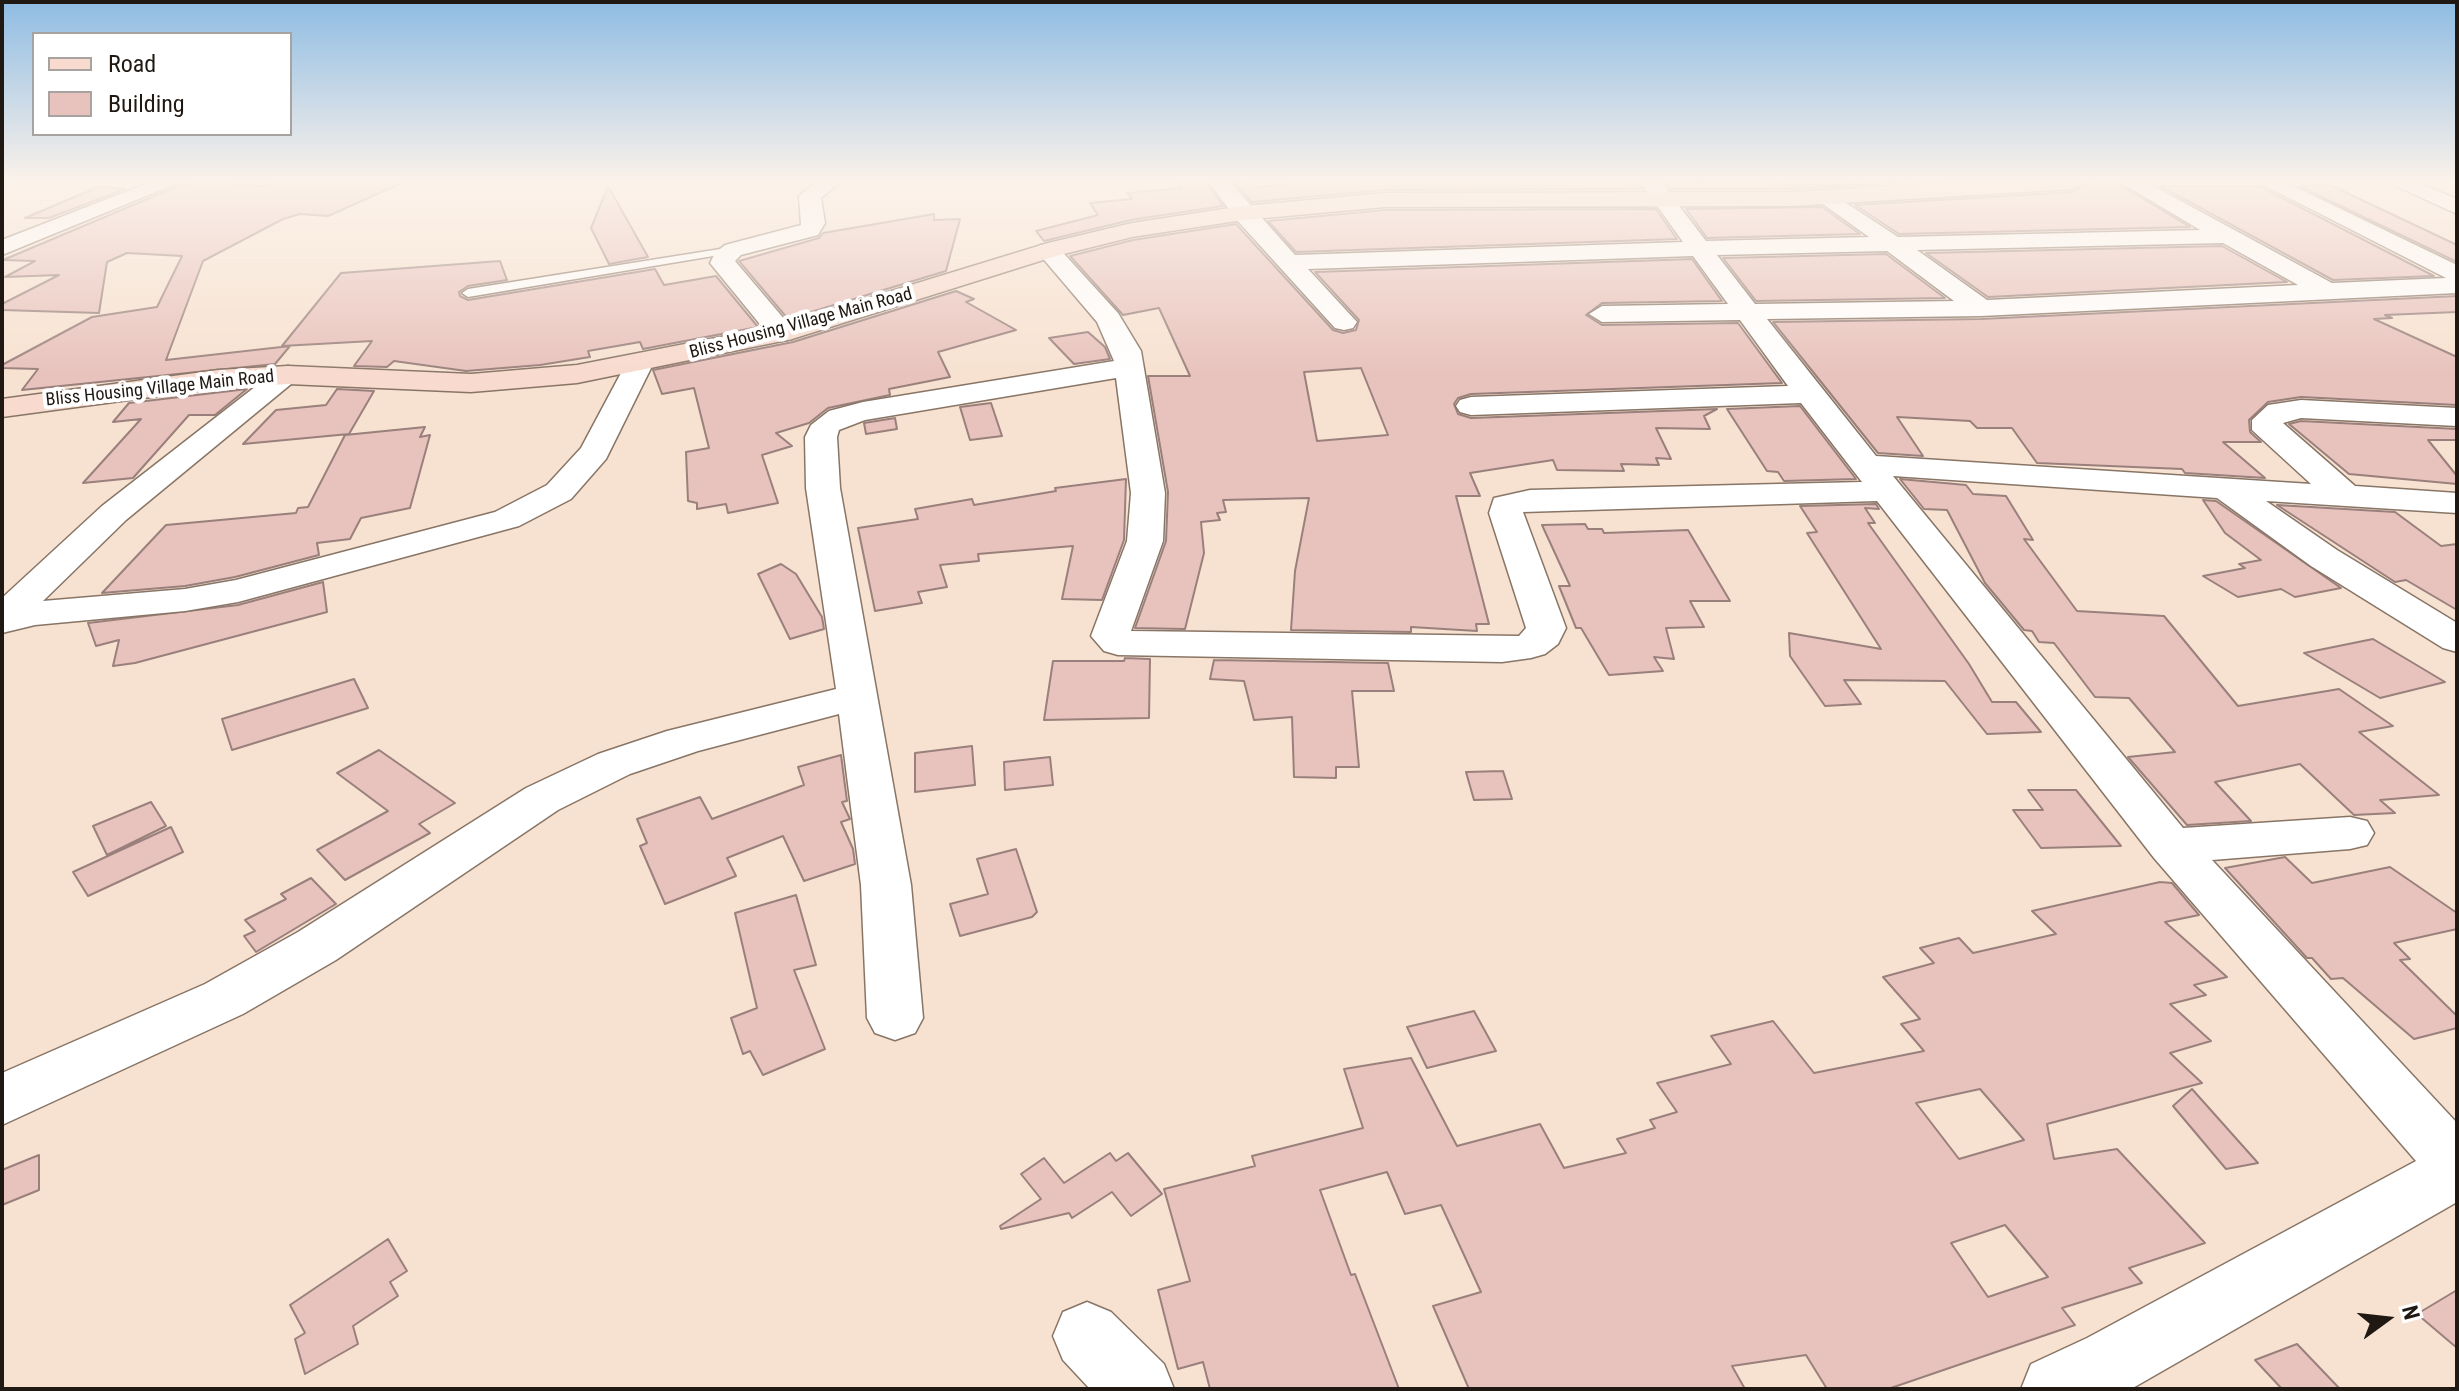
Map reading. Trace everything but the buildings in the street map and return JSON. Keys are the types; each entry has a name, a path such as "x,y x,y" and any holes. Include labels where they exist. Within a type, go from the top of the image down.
{"street":[{"path":"745,247 725,253 722,263 782,333"},
{"name":"Bliss Housing Village Main Road","path":"2,408 218,379 288,375 471,383 520,381 639,364 782,333 1061,247"},
{"path":"1277,247 1344,322"},
{"path":"1292,262 1760,247"},
{"path":"1900,247 1981,308"},
{"path":"2248,247 2327,291"},
{"path":"2401,247 2457,274"},
{"path":"1703,249 1809,394 2171,846 2457,1168 2112,1362 2056,1389"},
{"path":"1048,250 1109,319 1127,351 1148,493 1145,541 1112,630 1111,636 1118,643 1502,650 1531,646 1544,636 1546,628 1506,513 1506,505 1530,500 1876,478 2227,489 2451,506"},
{"path":"1602,314 1981,308 2457,285"},
{"path":"2,620 35,613 185,600 238,591 507,519 559,492 595,452 639,364"},
{"path":"895,1018 886,885 840,578 823,488 821,437 826,425 840,417 863,411 1129,367"},
{"path":"2,620 114,513 288,375"},
{"path":"1471,406 1809,394"},
{"path":"2346,496 2268,430 2267,420 2279,411 2301,409 2457,417"},
{"path":"2227,489 2324,558 2457,640"},
{"path":"2,1100 224,999 317,946 542,799 614,764 683,741 856,697"},
{"path":"2171,846 2350,833"},
{"path":"1087,1336 1139,1389"}],"lane":[{"path":"468,293 733,250"}]}
